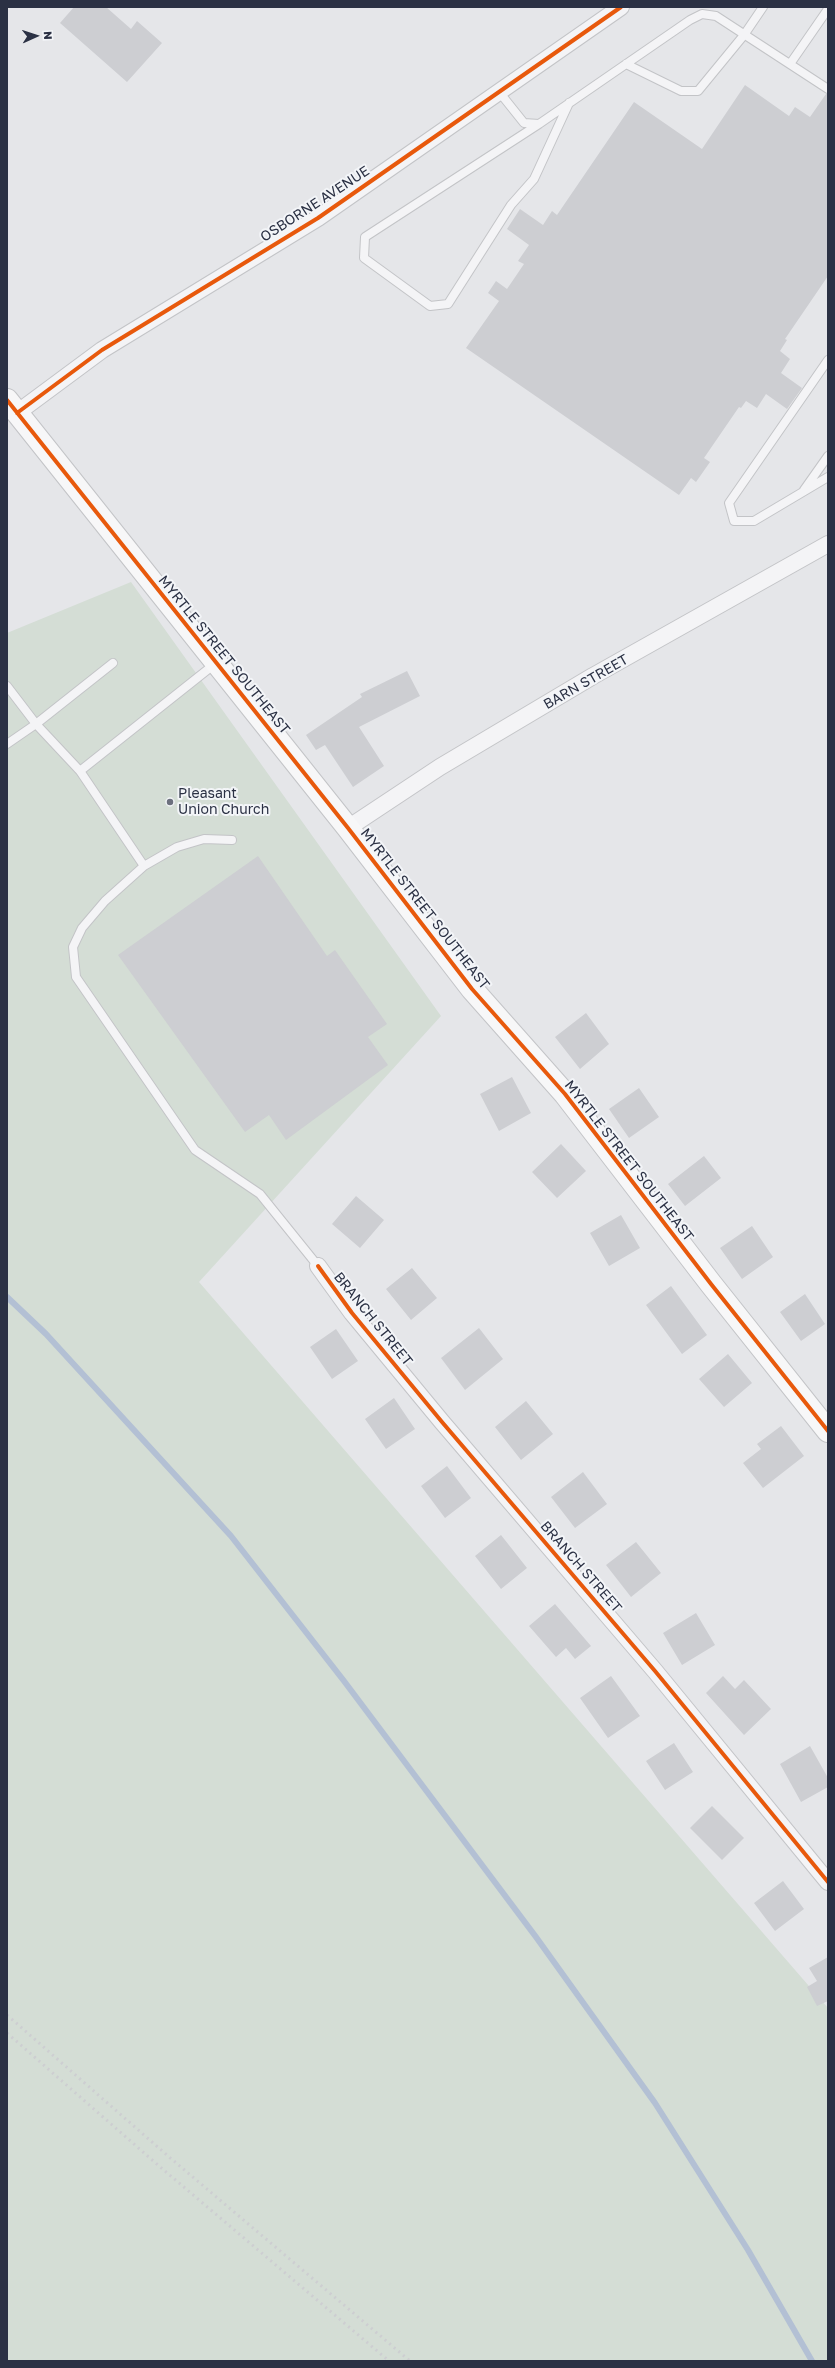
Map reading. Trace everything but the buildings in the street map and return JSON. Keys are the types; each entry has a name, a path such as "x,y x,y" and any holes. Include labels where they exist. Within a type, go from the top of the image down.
{"street":[{"name":"OSBORNE AVENUE","path":"12,406 318,218 500,93 621,7"},
{"name":"MYRTLE STREET SOUTHEAST","path":"12,406 348,828 472,989 564,1094 711,1284 828,1431"},
{"name":"BARN STREET","path":"348,828 440,766 593,676 828,544"},
{"name":"BRANCH STREET","path":"318,1266 352,1313 442,1422 655,1671 828,1882"}],"lane":[{"path":"709,7 716,16 828,90"},
{"path":"626,64 681,91 698,91 744,34 763,7"},
{"path":"790,64 828,8"},
{"path":"569,103 534,179 511,205 448,304 430,306 364,258 365,237 539,124 569,103 690,20 702,14 716,16"},
{"path":"500,93 524,123 539,124"},
{"path":"828,360 729,504 734,522 754,521 828,477"},
{"path":"803,492 828,456"},
{"path":"80,772 216,663"},
{"path":"7,744 36,724 113,664"},
{"path":"7,686 36,724 80,772 144,866"},
{"path":"232,840 204,839 177,847 144,866 105,901 82,928 73,947 76,977 195,1150 260,1194 318,1266"}],"shaded area":[{"path":"131,582 441,1016 199,1282 828,2008 828,2361 7,2361 7,633"}],"waterway":[{"path":"7,1297 46,1334 231,1536 344,1681 536,1937 655,2103 748,2250 812,2361"}],"railway":[{"path":"7,2015 168,2156 410,2361"},
{"path":"7,2033 159,2166 389,2361"}],"cycle path":[{"path":"17,413 102,350 318,218 621,7"},
{"path":"7,400 348,828 472,989 565,1094 711,1284 828,1431"},
{"path":"318,1266 352,1313 442,1422 655,1671 828,1882"}],"place":[{"name":"Pleasant Union Church","path":"170,802"}]}
